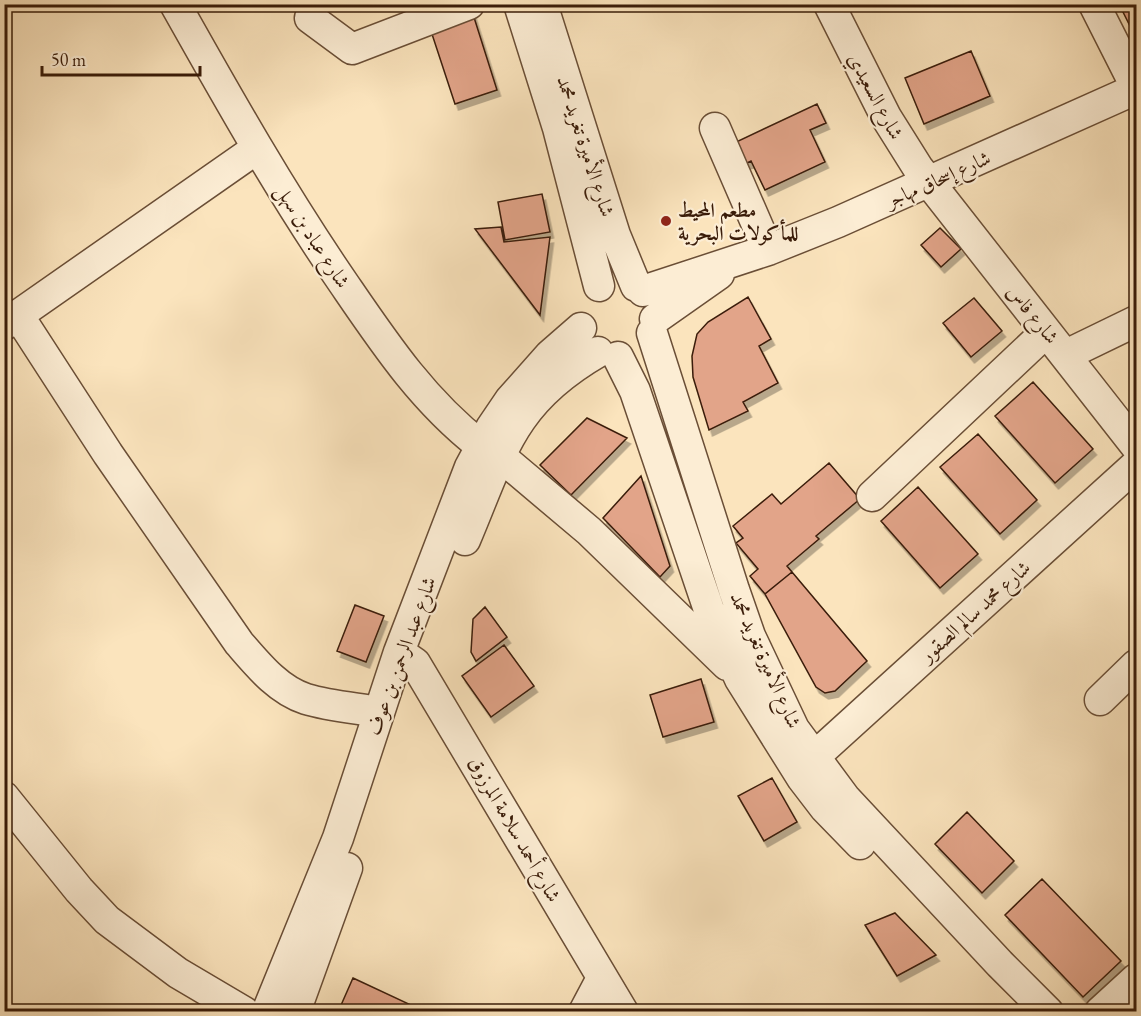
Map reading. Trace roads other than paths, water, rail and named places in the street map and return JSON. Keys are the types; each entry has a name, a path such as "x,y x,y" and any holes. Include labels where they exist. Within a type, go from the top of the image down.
{"street":[{"name":"شارع عباد بن سهل","path":"175,4 256,149 314,241 396,361 450,422 490,451 589,531 741,679"},
{"path":"310,18 352,49 469,4"},
{"name":"شارع الأميرة تغريد محمد","path":"519,4 558,128 599,286"},
{"name":"شارع الأميرة تغريد محمد","path":"542,4 615,234 640,289"},
{"name":"شارع السعيدي","path":"829,4 886,117 929,183"},
{"path":"1094,4 1137,88"},
{"name":"شارع إسحاق مهاجر","path":"640,289 768,250 929,183 1137,88"},
{"path":"715,128 768,250"},
{"path":"256,149 11,320 108,454 239,643 262,670 282,686 306,699 379,712"},
{"name":"شارع فاس","path":"929,183 1137,446"},
{"name":"شارع إسحاق مهاجر","path":"654,326 736,261"},
{"path":"618,281 640,289 654,309 654,326 639,351 608,354 587,342 580,328 582,304 599,286 618,281"},
{"path":"1066,355 1137,321"},
{"name":"شارع الأميرة تغريد محمد","path":"654,326 750,636 794,729 844,798 1048,1011"},
{"name":"شارع عبد الرحمن بن عوف","path":"267,1011 338,838 379,712 407,657 510,400 580,328"},
{"path":"872,496 1046,332"},
{"name":"شارع الأميرة تغريد محمد","path":"608,354 635,391 710,610 741,679 782,748 825,808 1023,1011"},
{"name":"شارع عبد الرحمن بن عوف","path":"490,451 507,438 535,399 567,369 608,354"},
{"name":"شارع محمد سالم الصقور","path":"813,758 1137,465"},
{"name":"شارع عبد الرحمن بن عوف","path":"295,1011 354,848 407,657"},
{"name":"شارع أحمد سلامة المرزوق","path":"407,657 623,1011"},
{"path":"1100,700 1137,665"},
{"path":"4,797 79,890 107,920 178,973 244,1011"},
{"path":"584,1011 602,978"},
{"path":"1100,1011 1137,979"}],"place":[{"name":"مطعم المحيط للمأكولات البحرية","path":"666,221"}]}
